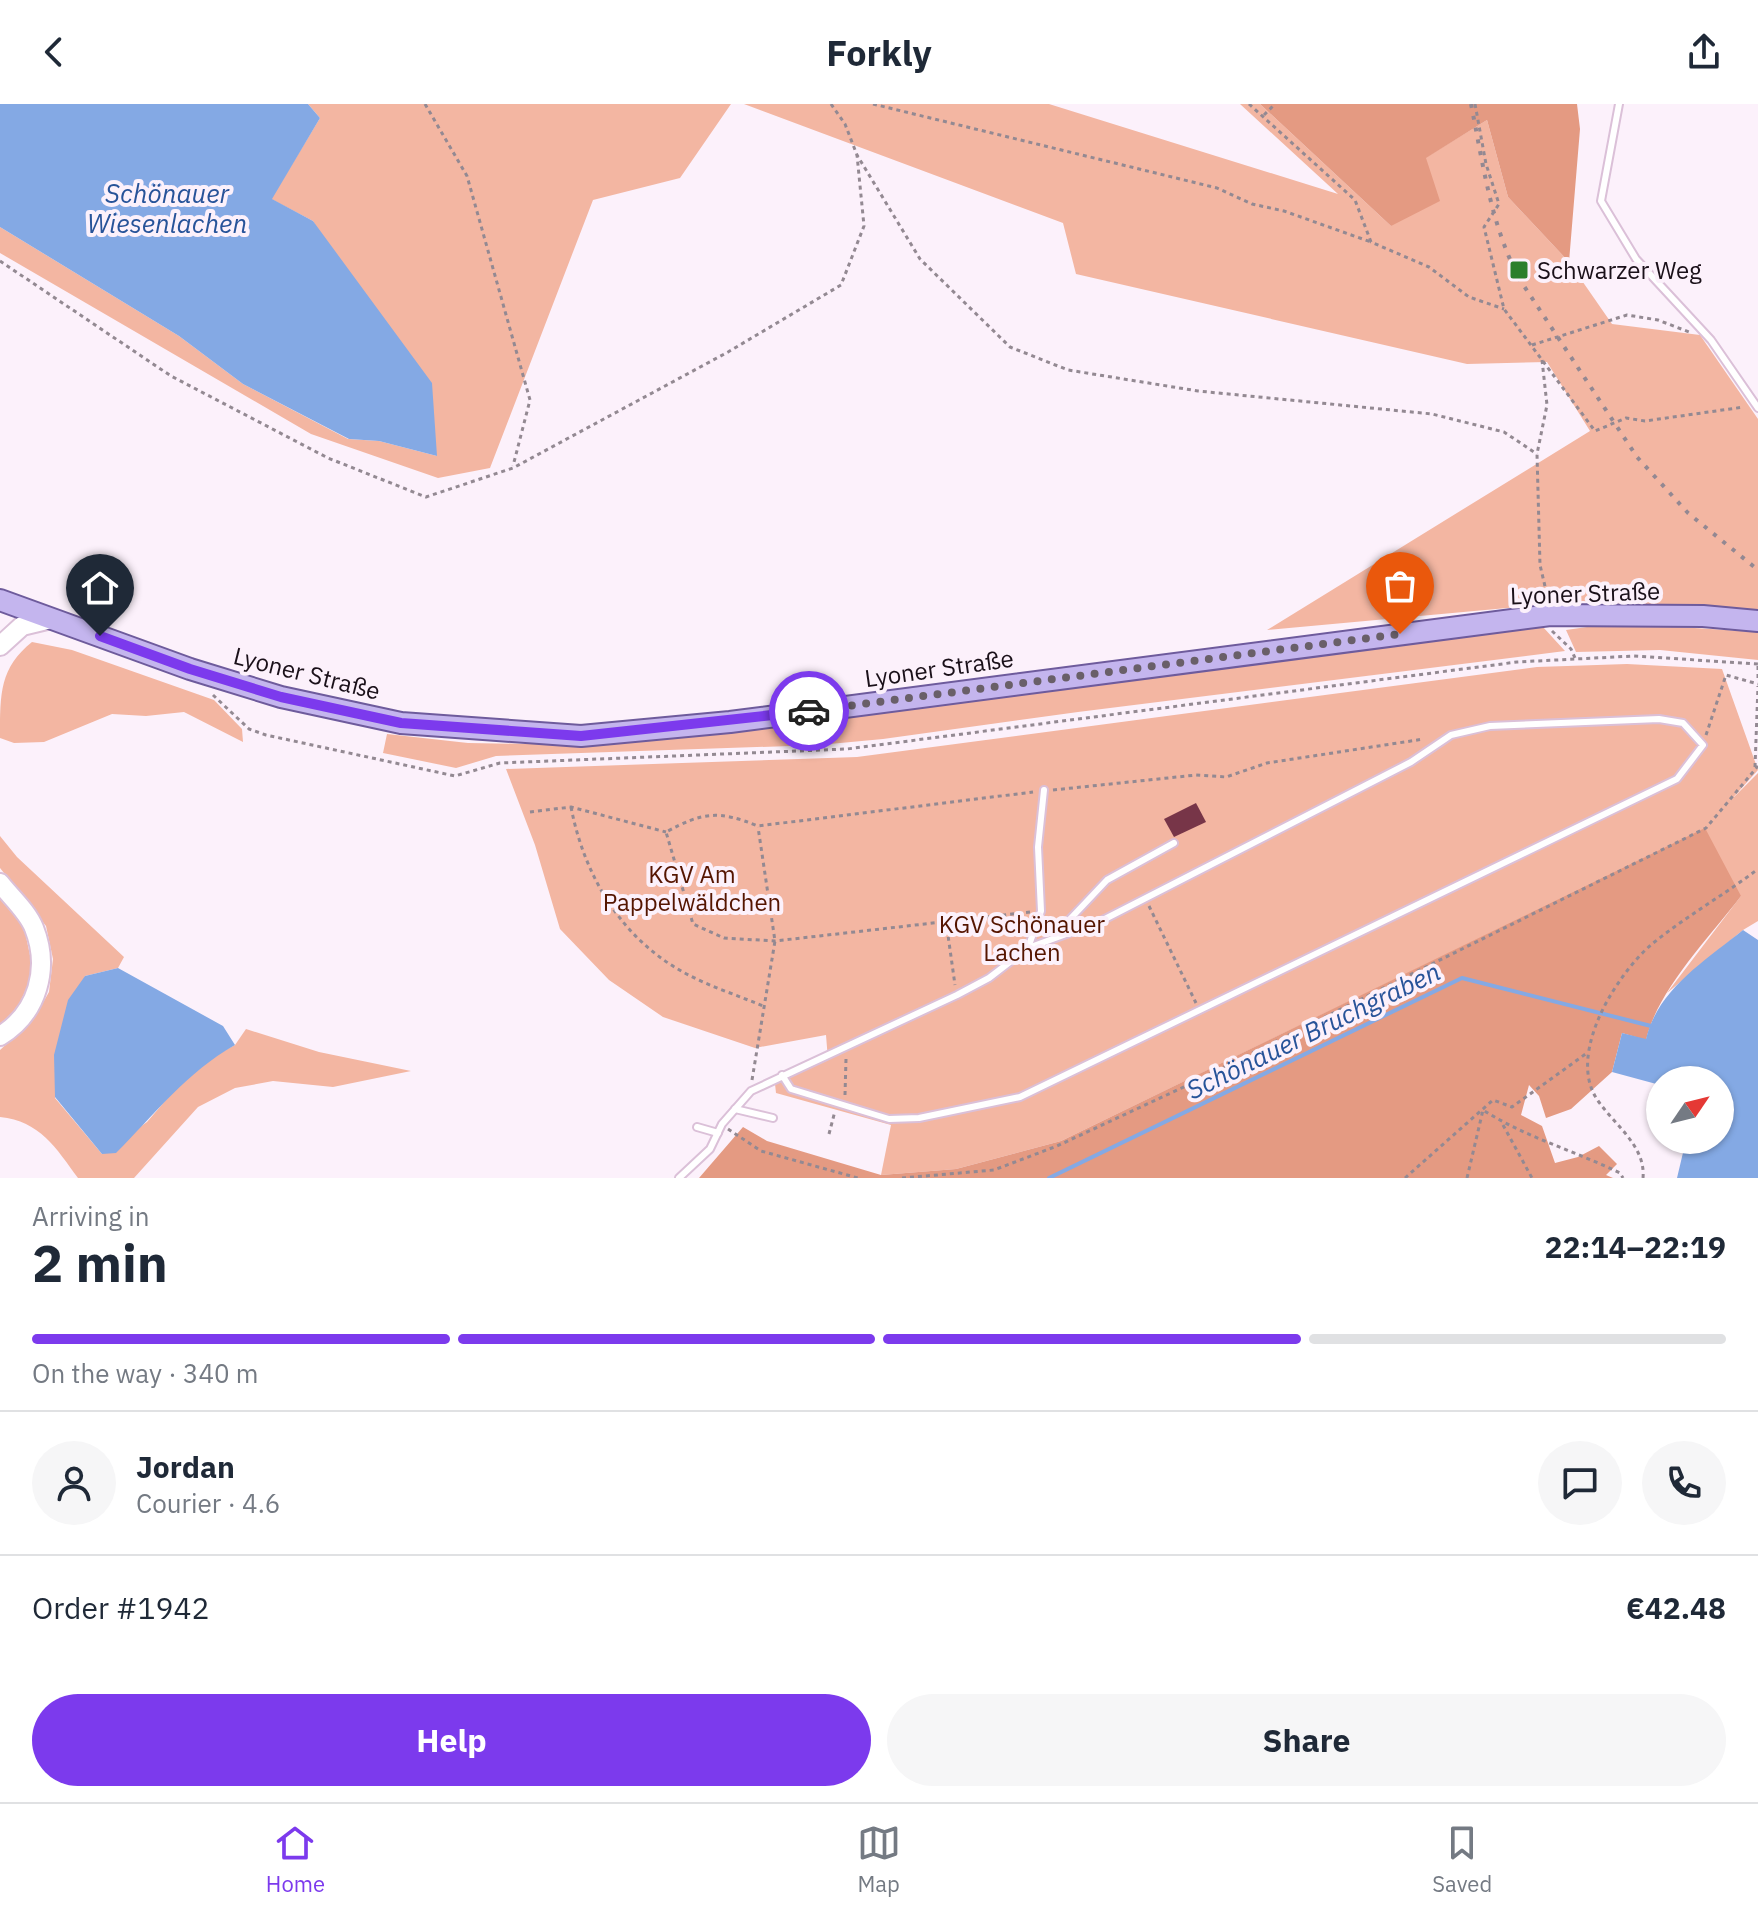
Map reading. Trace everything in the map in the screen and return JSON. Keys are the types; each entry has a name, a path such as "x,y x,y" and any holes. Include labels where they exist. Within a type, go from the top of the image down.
{"main road":[{"name":"Lyoner Straße","path":"0,600 190,669 281,697 401,723 581,736 730,722 1550,615 1703,616 1758,621"}],"street":[{"path":"0,646 22,626 51,619"},
{"path":"0,883 34,926 43,966 32,1004 13,1028 0,1036"}],"lane":[{"path":"1619,104 1601,201 1636,259 1711,340 1757,407"},
{"path":"679,1178 710,1149 722,1124 751,1091 782,1075 957,995 989,978 1028,948 1122,910 1411,762 1451,735 1490,726 1659,719 1683,723 1703,745 1677,779 1020,1097 919,1118 889,1119 791,1089 782,1075"},
{"path":"1028,948 1041,911 1038,847 1044,790"},
{"path":"1053,938 1107,880 1174,843"},
{"path":"735,1109 773,1118"},
{"path":"697,1127 718,1133"}],"path":[{"path":"425,104 467,176 530,400 513,468"},
{"path":"831,104 845,124 857,155 920,259 1010,347 1068,370 1198,391 1432,414 1504,432 1537,454"},
{"path":"873,104 1217,188 1252,204 1284,211 1371,242 1429,267 1469,297 1504,309"},
{"path":"1249,104 1355,200 1371,242"},
{"path":"1263,117 1275,104"},
{"path":"1475,104 1486,164 1499,204 1484,227 1504,309 1595,431 1626,418 1645,421 1757,407"},
{"path":"0,261 171,376 342,464 426,497 513,468 728,352 841,285 864,226 857,155"},
{"path":"1532,345 1627,315 1658,320 1711,340"},
{"path":"1542,357 1547,405 1537,454 1540,565 1549,603"},
{"path":"1551,627 1575,658"},
{"name":"Lyoner Straße","path":"212,693 249,729 266,735 455,776 500,763 847,749 1517,662 1634,656 1758,664"},
{"path":"902,1178 994,1170 1057,1146 1188,1085 1706,828 1756,769 1758,664"},
{"path":"1703,745 1726,675 1758,684"},
{"path":"530,812 571,807 666,832 697,816 733,816 758,826 1044,790 1196,775 1226,777 1267,763 1451,735"},
{"path":"571,807 578,843 604,898 643,945 683,972 763,1006"},
{"path":"751,1091 775,941 758,826"},
{"path":"666,832 693,924 724,938 775,941 1041,911"},
{"path":"1643,1178 1644,1165 1639,1152 1594,1094 1588,1079 1587,1053 1593,1032 1629,970 1652,945 1758,869"},
{"path":"1151,910 1200,1010"},
{"path":"946,921 957,995"},
{"path":"829,1134 835,1110 844,1100 845,1047"},
{"path":"1405,1178 1493,1100 1512,1107 1587,1053"},
{"path":"1483,1110 1501,1121 1594,1160 1623,1178"},
{"path":"1467,1178 1483,1110"},
{"path":"1501,1121 1532,1178"},
{"path":"722,1124 761,1151 858,1178"}],"green space":[{"path":"308,104 731,104 680,178 593,200 490,468 438,478 311,434 0,253 0,227 179,336 243,384 348,439 379,441 437,456 313,221 271,199 320,118"},
{"path":"744,104 1049,104 1338,194 1240,104 1260,104 1391,226 1425,158 1487,120 1508,197 1569,262 1612,324 1700,335 1758,419 1758,613 1583,601 1267,630 1590,431 1547,362 1467,364 1076,274 1063,223"},
{"path":"1615,623 1758,632 1758,660 1660,650 1576,652 1566,630"},
{"path":"1543,627 1565,651 883,739 819,745 496,756 456,768 383,753 387,734 468,743 535,744 648,738"},
{"path":"32,642 72,650 214,700 242,729 243,742 184,712 146,716 112,714 44,742 14,743 0,738 4,682 21,652"},
{"name":"KGV Schönauer Lachen","path":"1627,664 1722,669 1758,770 1730,801 1758,773 1758,921 1667,993 1741,896 1445,955 1061,1141 956,1169 881,1175 891,1125 776,1093 775,1084 828,1060 826,1035 755,1048 663,1017 609,980 560,929 535,845 506,769 857,757 1537,667"},
{"path":"0,836 17,857 124,957 118,968 85,976 55,1098 102,1154 147,1122 178,1086 209,1059 235,1045 246,1029 319,1052 411,1071 333,1087 273,1081 235,1088 198,1107 134,1178 78,1178 36,1130 0,1117 0,1050 33,1020 49,992 53,959 46,926 0,868"},
{"path":"0,899 24,927 34,974 13,1016 0,1024"}],"shaded area":[{"path":"1260,104 1577,104 1580,129 1569,262 1508,197 1487,120 1426,158 1440,201 1391,226"},
{"path":"1705,828 1741,896 1673,983 1652,1021 1646,1040 1622,1033 1612,1072 1571,1109 1546,1118 1539,1096 1529,1085 1521,1115 1542,1126 1555,1163 1578,1157 1599,1146 1617,1164 1606,1175 1613,1178 699,1178 743,1127 767,1141 881,1175 956,1169 1061,1141"}],"water":[{"name":"Schönauer Wiesenlachen","path":"0,104 308,104 320,118 272,199 313,221 432,383 437,456 379,441 349,439 243,384 179,336 0,227"},
{"path":"1743,930 1758,940 1758,1178 1677,1178 1683,1154 1734,1154 1734,1066 1646,1066 1646,1081 1612,1072 1622,1033 1646,1039 1661,1005 1699,965"},
{"path":"118,968 223,1026 235,1045 187,1081 116,1153 102,1154 55,1097 54,1055 68,1000 85,976"}],"building":[{"path":"1196,803 1206,822 1174,837 1164,819"}],"waterway":[{"name":"Schönauer Bruchgraben","path":"1049,1178 1462,978 1651,1026"}],"railway":[{"path":"1471,104 1495,216 1520,280 1637,457 1688,513 1758,570"}],"way so far":[{"path":"809,711 1400,634"}],"place":[{"name":"Schwarzer Weg","path":"1519,270"}],"route":[{"path":"100,636 190,669 281,697 401,723 581,736 809,711"}],"park label":[{"name":"KGV Am Pappelwäldchen","path":"692,888"}]}
